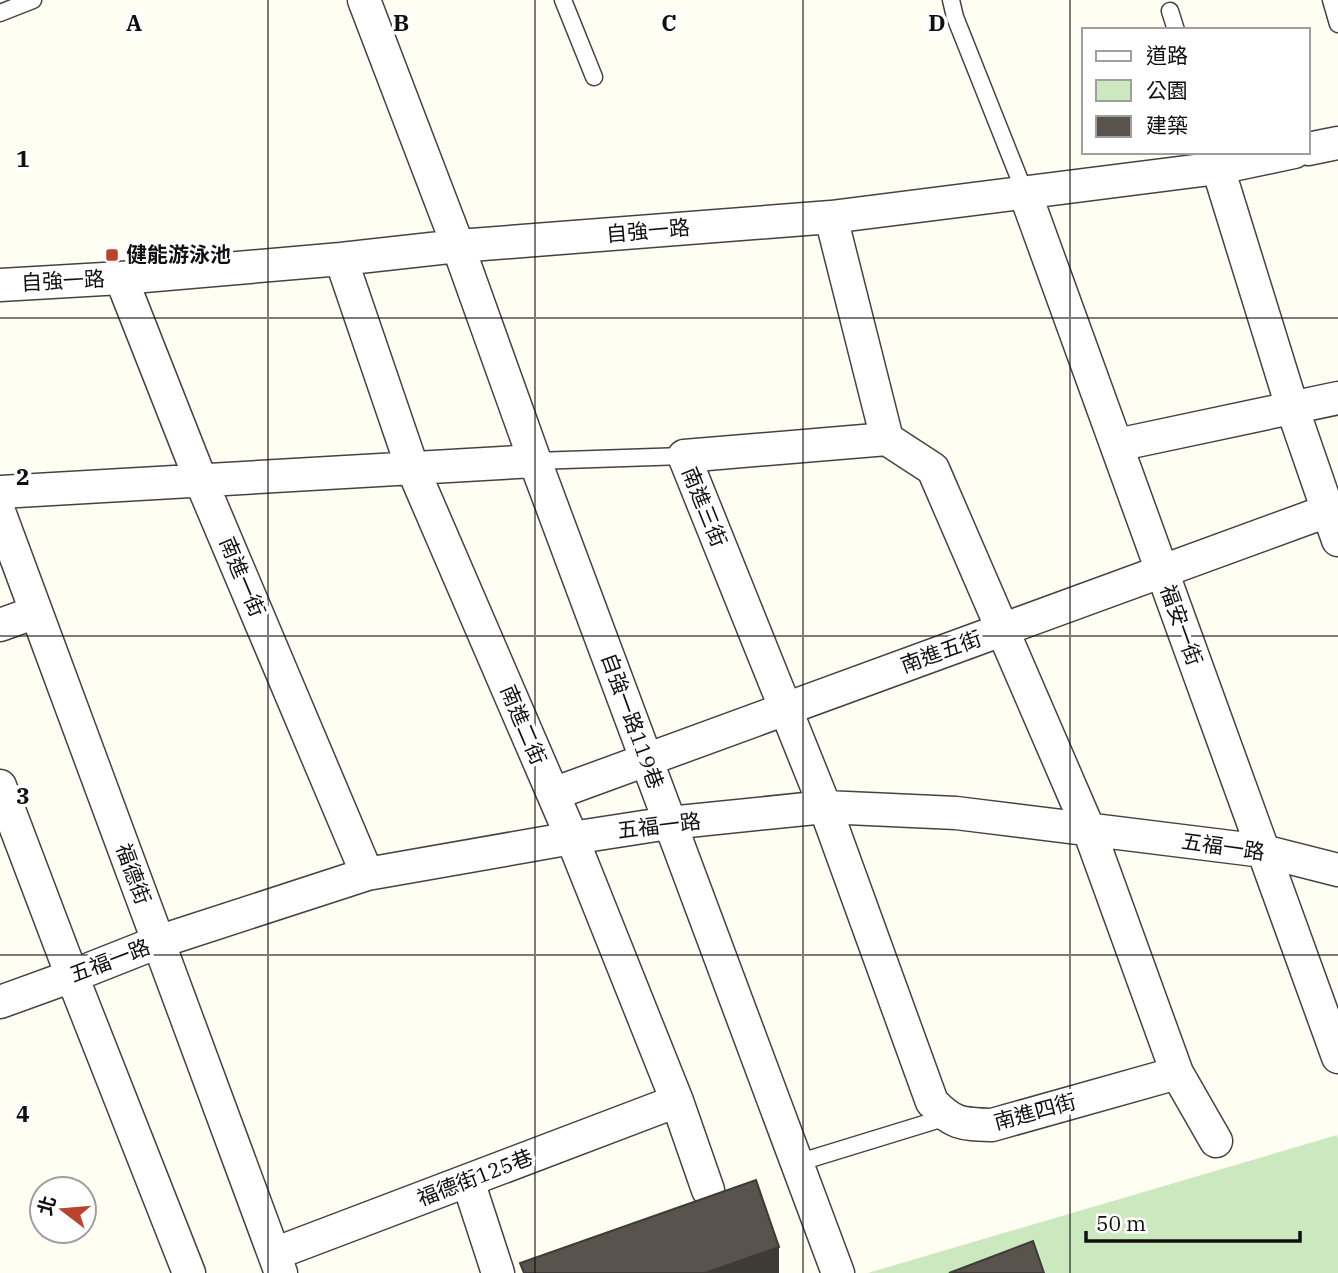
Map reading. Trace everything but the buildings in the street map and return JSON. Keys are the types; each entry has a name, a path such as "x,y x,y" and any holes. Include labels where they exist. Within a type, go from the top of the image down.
{"street":[{"name":"自強一路119巷","path":"364,0 458,246 535,461 797,1163 832,1271"},
{"path":"1310,149 1338,143"},
{"name":"自強一路","path":"0,285 121,278 458,246 831,217 1025,192 1216,160 1274,154"},
{"path":"1216,160 1292,407 1333,509 1338,540"},
{"name":"福安一街","path":"1025,192 1338,1057"},
{"path":"831,217 887,439 933,469 1088,830 1177,1073 1216,1141"},
{"name":"南進二街","path":"341,259 412,467 572,838 677,1101 708,1190"},
{"name":"南進一街","path":"121,278 201,481 367,874"},
{"path":"1116,445 1338,398"},
{"name":"南進三街","path":"786,709 684,456 887,439"},
{"path":"0,492 535,461"},
{"name":"南進五街","path":"553,794 1333,509"},
{"name":"福德街","path":"0,514 277,1264"},
{"path":"0,625 36,612"},
{"path":"786,709 825,807 932,1101 947,1117"},
{"path":"0,786 189,1273"},
{"name":"五福一路","path":"0,1002 158,942 367,874 669,823 825,807 956,813 1263,851 1338,870"},
{"name":"南進四街","path":"947,1117 965,1124 992,1125 1177,1073"},
{"name":"福德街125巷","path":"277,1264 468,1181 677,1101"},
{"path":"468,1181 498,1273"}],"lane":[{"path":"0,13 33,0"},
{"path":"563,0 594,77"},
{"path":"951,0 955,17 1025,192"},
{"path":"1331,0 1338,24"},
{"path":"1170,11 1175,28"},
{"path":"535,461 684,456"},
{"path":"797,1163 947,1117"}],"green space":[{"path":"1337,1135 1338,1273 868,1273"}],"place":[{"name":"健能游泳池","path":"112,255"}]}
